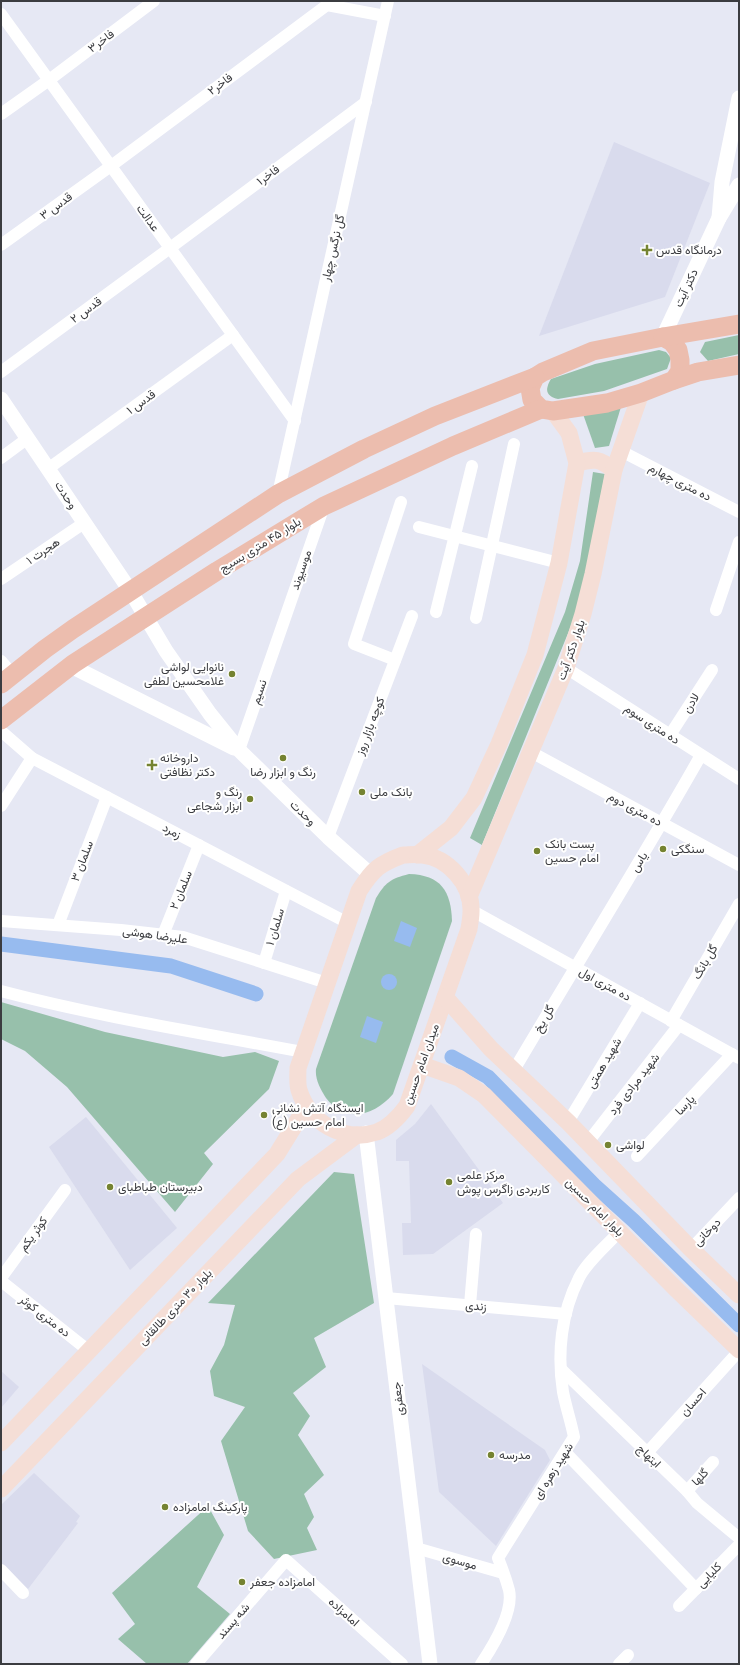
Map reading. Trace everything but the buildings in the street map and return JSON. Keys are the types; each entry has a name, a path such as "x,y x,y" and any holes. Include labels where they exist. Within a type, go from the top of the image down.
{"main road":[{"path":"5,673 45,649 278,494 364,449 435,416 535,377 543,372 593,351 739,324"},
{"path":"663,338 672,342 678,350 680,371 674,380"},
{"name":"بلوار ۴۵ متری بسیج","path":"1,720 71,666 284,529 324,506 453,446 546,410 607,403 641,393 698,372 739,365"},
{"path":"417,855 451,828 474,798 499,744 535,655 559,563 577,463 569,433 546,410 532,400 530,388 535,377"},
{"name":"بلوار دکتر آیت","path":"470,903 566,668 590,587 614,470 641,393"},
{"path":"577,463 589,459 602,460 614,470"},
{"name":"میدان امام حسین","path":"403,855 417,855 423,855 442,861 457,874 467,890 470,903 469,929 407,1106 394,1122 377,1132 361,1134 337,1132 320,1122 306,1107 299,1088 298,1068 359,891 370,874 385,862 403,855"},
{"path":"444,997 486,1044 568,1122 739,1296"},
{"name":"بلوار امام حسین","path":"422,1066 459,1078 484,1095 619,1232 739,1350"},
{"path":"1,1443 277,1154 306,1107"},
{"name":"بلوار ۳۰ متری طالقانی","path":"1,1489 298,1179 361,1134"}],"street":[{"name":"فاخر۳","path":"1,114 154,1"},
{"name":"گل نرگس چهار","path":"278,494 388,1"},
{"path":"327,3 385,16"},
{"name":"فاخر۲","path":"111,166 327,3"},
{"name":"عدالت","path":"1,14 295,421"},
{"name":"دکتر آیت","path":"719,218 722,182 739,98"},
{"name":"فاخر۱","path":"170,248 366,102"},
{"name":"قدس ۳","path":"1,245 111,166"},
{"name":"دکتر آیت","path":"663,338 719,218 739,185"},
{"name":"قدس ۲","path":"1,372 170,248"},
{"name":"قدس ۱","path":"49,468 233,335"},
{"name":"وحدت","path":"1,399 49,468 131,592 185,680 239,750 328,837 370,874"},
{"path":"1,458 28,438"},
{"path":"476,618 514,444"},
{"name":"ده متری چهارم","path":"621,451 739,512"},
{"path":"436,612 472,466"},
{"path":"395,660 354,644 400,502"},
{"name":"موسیوند","path":"279,634 324,506"},
{"name":"هجرت ۱","path":"1,579 84,523"},
{"path":"419,527 559,563"},
{"path":"716,610 739,542"},
{"name":"کوچه بازار روز","path":"328,837 412,616"},
{"name":"نسیم","path":"239,750 279,634"},
{"name":"وحدت","path":"71,666 239,750"},
{"name":"ده متری سوم","path":"566,668 739,779"},
{"name":"لادن","path":"670,735 712,670"},
{"name":"زمرد","path":"1,731 32,758 348,923"},
{"name":"ده متری دوم","path":"531,752 739,865"},
{"name":"یاس","path":"574,967 662,824 701,755"},
{"path":"1,806 32,758"},
{"name":"سلمان ۳","path":"58,925 107,797"},
{"name":"سلمان ۲","path":"163,935 199,845"},
{"name":"سلمان ۱","path":"264,963 286,891"},
{"name":"ده متری اول","path":"470,903 574,967 736,1056"},
{"name":"گل بانگ","path":"675,1023 739,904"},
{"name":"علیرضا هوشی","path":"1,921 183,937 327,983"},
{"name":"گل یخ","path":"514,1070 574,967"},
{"path":"1,991 39,1001 113,1016 303,1052"},
{"name":"شهید همتی","path":"568,1122 640,1003"},
{"name":"شهید مرادی فرد","path":"588,1142 675,1023"},
{"name":"پارسا","path":"637,1156 736,1056"},
{"name":"جعفری","path":"361,1134 386,1298 430,1664"},
{"name":"کوثر یکم","path":"1,1279 65,1190"},
{"name":"دوخانی","path":"691,1248 739,1198"},
{"name":"شهید زهره ای","path":"481,1664 493,1646 508,1609 509,1591 498,1558 574,1437 563,1392 562,1327 566,1314 579,1278 619,1232"},
{"path":"470,1305 476,1234"},
{"name":"ده متری کوثر","path":"1,1279 89,1351"},
{"name":"زندی","path":"386,1298 566,1314"},
{"name":"احسان","path":"646,1454 739,1350"},
{"name":"ابتهاج","path":"562,1370 646,1454 687,1491 697,1503 739,1538"},
{"path":"565,1452 696,1589"},
{"name":"گلها","path":"687,1491 714,1462"},
{"name":"کلیایی","path":"679,1606 739,1545"},
{"name":"موسوی","path":"416,1548 503,1573"},
{"name":"شه پسند","path":"196,1664 286,1560"},
{"name":"امامزاده","path":"286,1560 402,1664"},
{"path":"1,1570 23,1593"},
{"path":"619,1664 628,1655"}],"shaded area":[{"path":"614,142 710,183 665,297 539,336"},
{"name":"مرکز علمی کاربردی زاگرس پوش","path":"431,1104 503,1203 433,1254 403,1255 402,1223 411,1223 409,1161 396,1161 396,1140 415,1124"},
{"name":"دبیرستان طباطبای","path":"86,1117 177,1228 130,1270 49,1147"},
{"name":"مدرسه","path":"422,1364 545,1450 550,1460 496,1546 439,1492"},
{"path":"1,1371 19,1387 1,1408"},
{"path":"34,1473 80,1516 76,1522 78,1523 28,1589 1,1563 1,1505"}],"green space":[{"path":"739,335 739,354 708,361 700,352 705,342"},
{"path":"659,350 666,352 671,358 667,369 604,391 558,399 554,398 547,392 551,379 595,364"},
{"path":"621,407 609,446 595,448 583,414"},
{"path":"593,472 605,474 588,562 575,616 482,845 470,838 565,612 580,561"},
{"path":"409,874 429,878 436,881 442,887 449,901 452,921 393,1094 377,1108 369,1112 351,1114 334,1106 326,1098 318,1084 316,1069 376,898 389,882"},
{"path":"1,1002 105,1032 223,1057 255,1052 279,1061 269,1089 204,1153 213,1164 175,1212 67,1087 25,1051 1,1039"},
{"path":"334,1172 354,1174 374,1303 314,1338 326,1367 293,1393 310,1416 298,1435 324,1475 304,1494 314,1517 307,1528 317,1550 274,1559 248,1531 221,1441 245,1407 214,1396 210,1371 224,1345 235,1305 208,1303"},
{"path":"208,1506 224,1535 197,1587 230,1614 187,1664 147,1664 118,1639 135,1624 112,1593"}],"water":[{"path":"401,921 417,928 410,947 394,941"},
{"path":"386,974 392,974 397,979 395,988 392,990 386,990 381,985 381,979"},
{"path":"367,1016 383,1022 376,1043 360,1037"}],"waterway":[{"path":"1,944 171,966 256,994"},
{"path":"452,1057 488,1077 594,1185 634,1221 739,1325"}],"place":[{"name":"درمانگاه قدس","path":"647,250"},
{"name":"نانوایی لواشی غلامحسین لطفی","path":"232,674"},
{"name":"رنگ و ابزار رضا","path":"283,758"},
{"name":"داروخانه دکتر نظافتی","path":"152,765"},
{"name":"بانک ملی","path":"362,792"},
{"name":"رنگ و ابزار شجاعی","path":"250,799"},
{"name":"سنگکی","path":"663,849"},
{"name":"پست بانک امام حسین","path":"537,851"},
{"name":"ایستگاه آتش نشانی امام حسین (ع)","path":"264,1115"},
{"name":"لواشی","path":"608,1145"},
{"name":"مرکز علمی کاربردی زاگرس پوش","path":"449,1182"},
{"name":"دبیرستان طباطبای","path":"110,1187"},
{"name":"مدرسه","path":"491,1455"},
{"name":"پارکینگ امامزاده","path":"165,1507"},
{"name":"امامزاده جعفر","path":"242,1582"}]}
